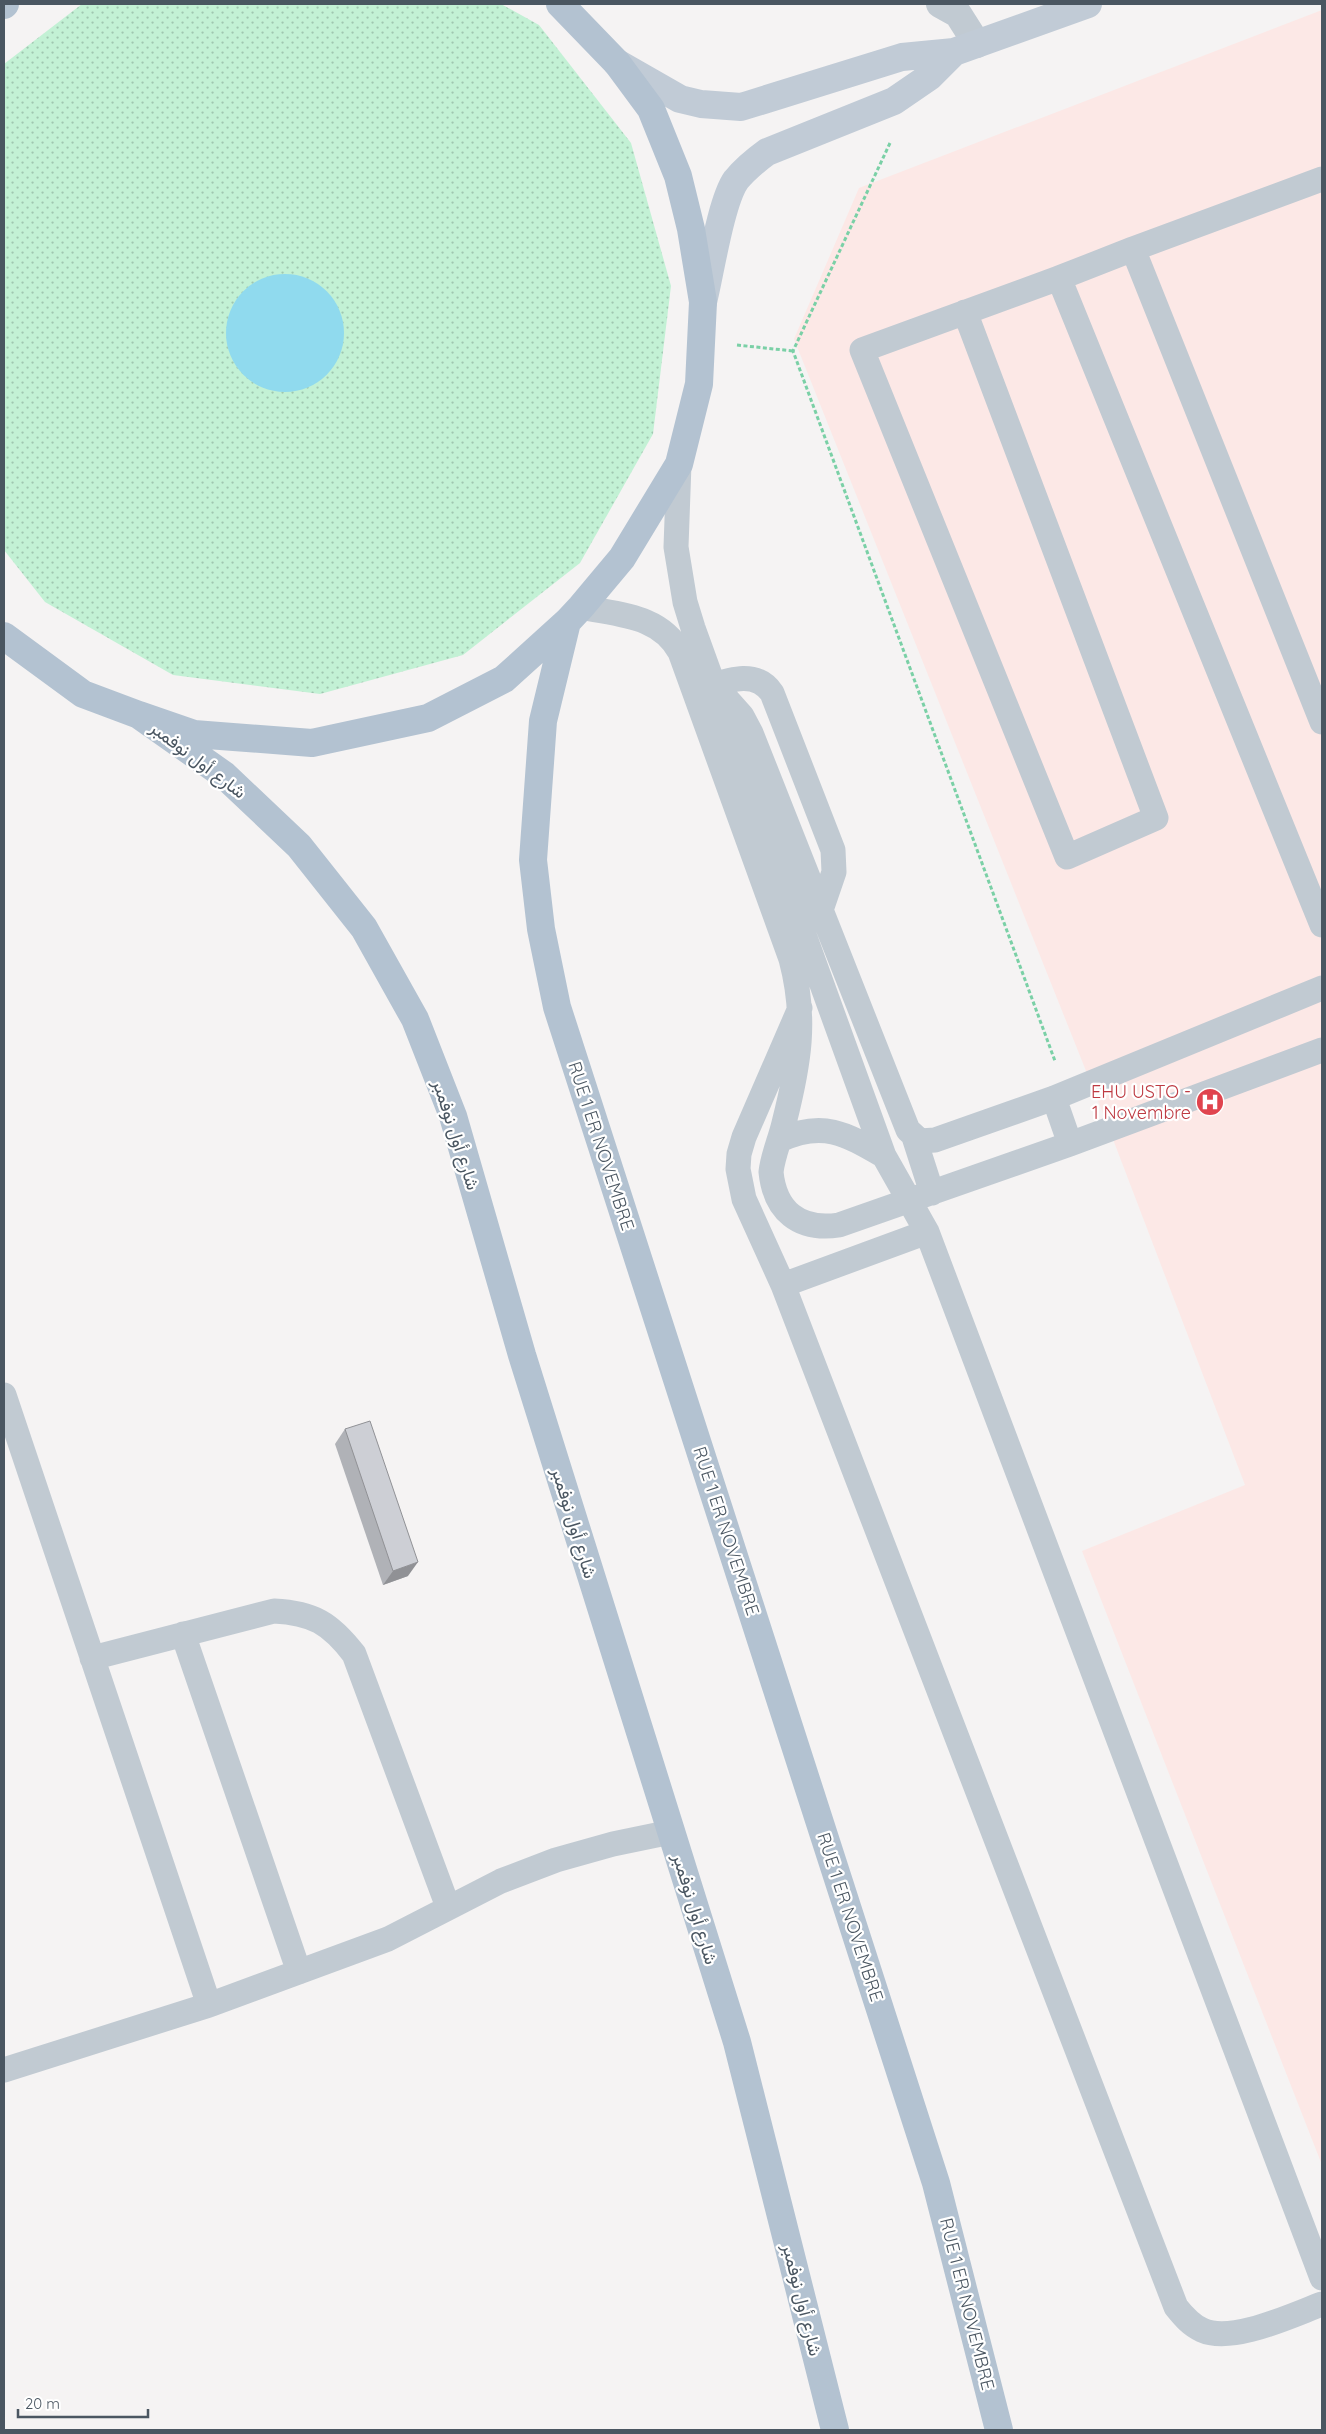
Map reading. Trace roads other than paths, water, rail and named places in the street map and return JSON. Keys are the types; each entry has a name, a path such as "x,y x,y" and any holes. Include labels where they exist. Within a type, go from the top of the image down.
{"main road":[{"path":"560,4 617,63 651,109 678,176 691,229 704,302"},
{"path":"617,63 680,100 701,104 741,107 902,57 965,48 1088,4"},
{"path":"4,636 83,694 194,734 312,743 428,718 504,679 574,614 622,558 679,464 699,384 704,302 727,202 735,182 750,164 767,152 894,101 929,78 965,48"},
{"name":"RUE 1 ER NOVEMBRE","path":"574,614 544,721 534,860 541,929 556,1007 936,2183 1000,2430"},
{"name":"شارع أول نوفمبر","path":"139,715 224,775 299,846 364,928 415,1019 452,1116 522,1356 737,2042 835,2430"}],"street":[{"path":"940,4 958,14 965,48"}],"lane":[{"path":"965,312 1156,818 1067,858 862,350 965,312 1059,278 1322,178"},
{"path":"1132,249 1322,722"},
{"path":"1059,278 1322,925"},
{"path":"679,464 676,546 680,575 693,628 704,688 798,986 801,1034 799,1058 780,1140 773,1158 772,1186 777,1199 797,1220 824,1228 838,1225 1070,1144 1322,1050"},
{"path":"574,614 651,622 673,639 704,688 884,1156"},
{"path":"704,688 744,677 761,681 772,694 833,850 834,872 822,910"},
{"path":"704,688 747,723 908,1130 920,1141 935,1140 1060,1096 1322,988"},
{"path":"800,1008 744,1137 739,1154 738,1169 744,1199 783,1285 1176,2307 1188,2322 1204,2331 1222,2334 1239,2332 1322,2304"},
{"path":"1060,1096 1070,1144"},
{"path":"780,1140 805,1130 833,1131 847,1134 884,1156 922,1197"},
{"path":"914,1137 927,1232 1322,2278"},
{"path":"783,1285 927,1232"},
{"path":"4,1395 209,2005"},
{"path":"92,1658 274,1611 298,1612 320,1620 339,1635 354,1654 448,1907"},
{"path":"183,1634 299,1972"},
{"path":"4,2070 209,2005 388,1939 501,1881 556,1860 613,1844 671,1832"}],"water":[{"path":"285,274 308,278 327,291 340,310 344,333 340,356 327,375 308,388 285,392 262,388 243,375 230,356 226,333 230,310 243,291 262,278"}],"place":[{"name":"EHU USTO - 1 Novembre","path":"1210,1102"}]}
